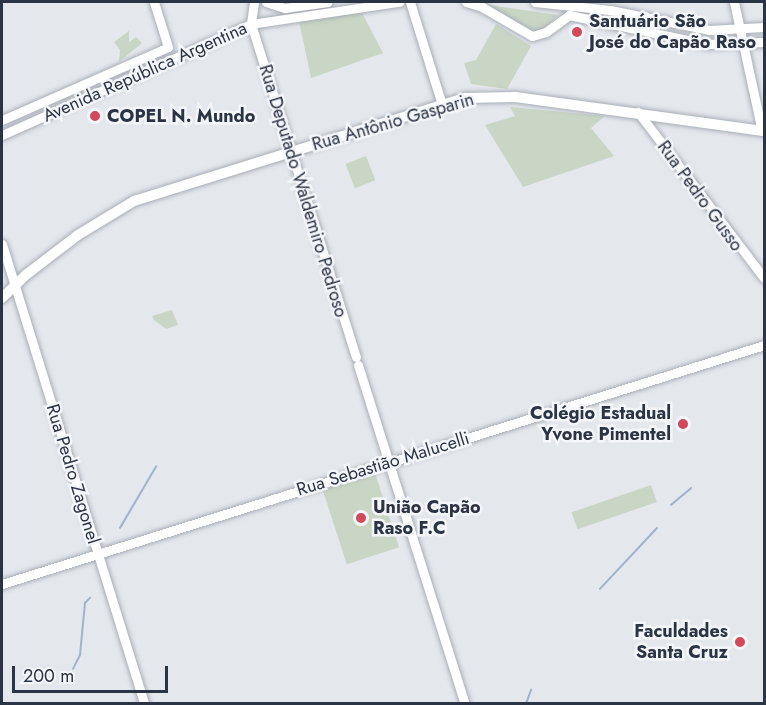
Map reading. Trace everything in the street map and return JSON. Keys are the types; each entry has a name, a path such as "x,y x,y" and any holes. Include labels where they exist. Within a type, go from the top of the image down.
{"main road":[{"name":"Rua Antônio Gasparin","path":"2,298 14,284 109,214 134,201 442,105 492,96 638,112 763,131"}],"street":[{"path":"154,2 168,47 181,57"},
{"path":"251,24 254,2"},
{"path":"266,2 285,8 328,2"},
{"name":"Avenida República Argentina","path":"2,135 251,24 399,2"},
{"path":"410,2 442,105"},
{"path":"471,2 532,36 546,32 569,15 707,44 765,42"},
{"path":"535,2 608,6 709,30 765,27"},
{"path":"734,2 742,29 763,131"},
{"name":"Rua Deputado Waldemiro Pedroso","path":"251,24 465,704"},
{"name":"Avenida República Argentina","path":"2,120 168,47"},
{"name":"Rua Pedro Gusso","path":"638,112 744,255 765,278"},
{"name":"Rua Pedro Zagonel","path":"2,244 144,704"},
{"name":"Rua Sebastião Malucelli","path":"2,584 765,345"}],"green space":[{"path":"489,5 558,15 542,30 528,32"},
{"path":"361,11 383,53 311,78 299,21"},
{"path":"496,24 531,46 507,89 471,84 464,63 476,60"},
{"path":"129,31 129,42 136,37 142,43 119,62 120,50 114,42"},
{"path":"510,107 605,116 591,128 614,156 523,187 485,125 515,116"},
{"path":"366,156 375,180 355,188 345,164"},
{"path":"172,310 178,325 166,329 152,316"},
{"name":"União Capão Raso F.C","path":"375,473 399,547 347,564 323,490"},
{"path":"651,485 657,502 577,529 572,512"}],"waterway":[{"path":"120,528 156,467"},
{"path":"671,505 691,488"},
{"path":"600,589 657,528"},
{"path":"73,669 80,655 85,603 90,598"},
{"path":"526,704 531,690"}],"place":[{"name":"Santuário São José do Capão Raso","path":"577,32"},
{"name":"COPEL N. Mundo","path":"95,116"},
{"name":"Colégio Estadual Yvone Pimentel","path":"683,424"},
{"name":"União Capão Raso F.C","path":"361,518"},
{"name":"Faculdades Santa Cruz","path":"740,642"}]}
